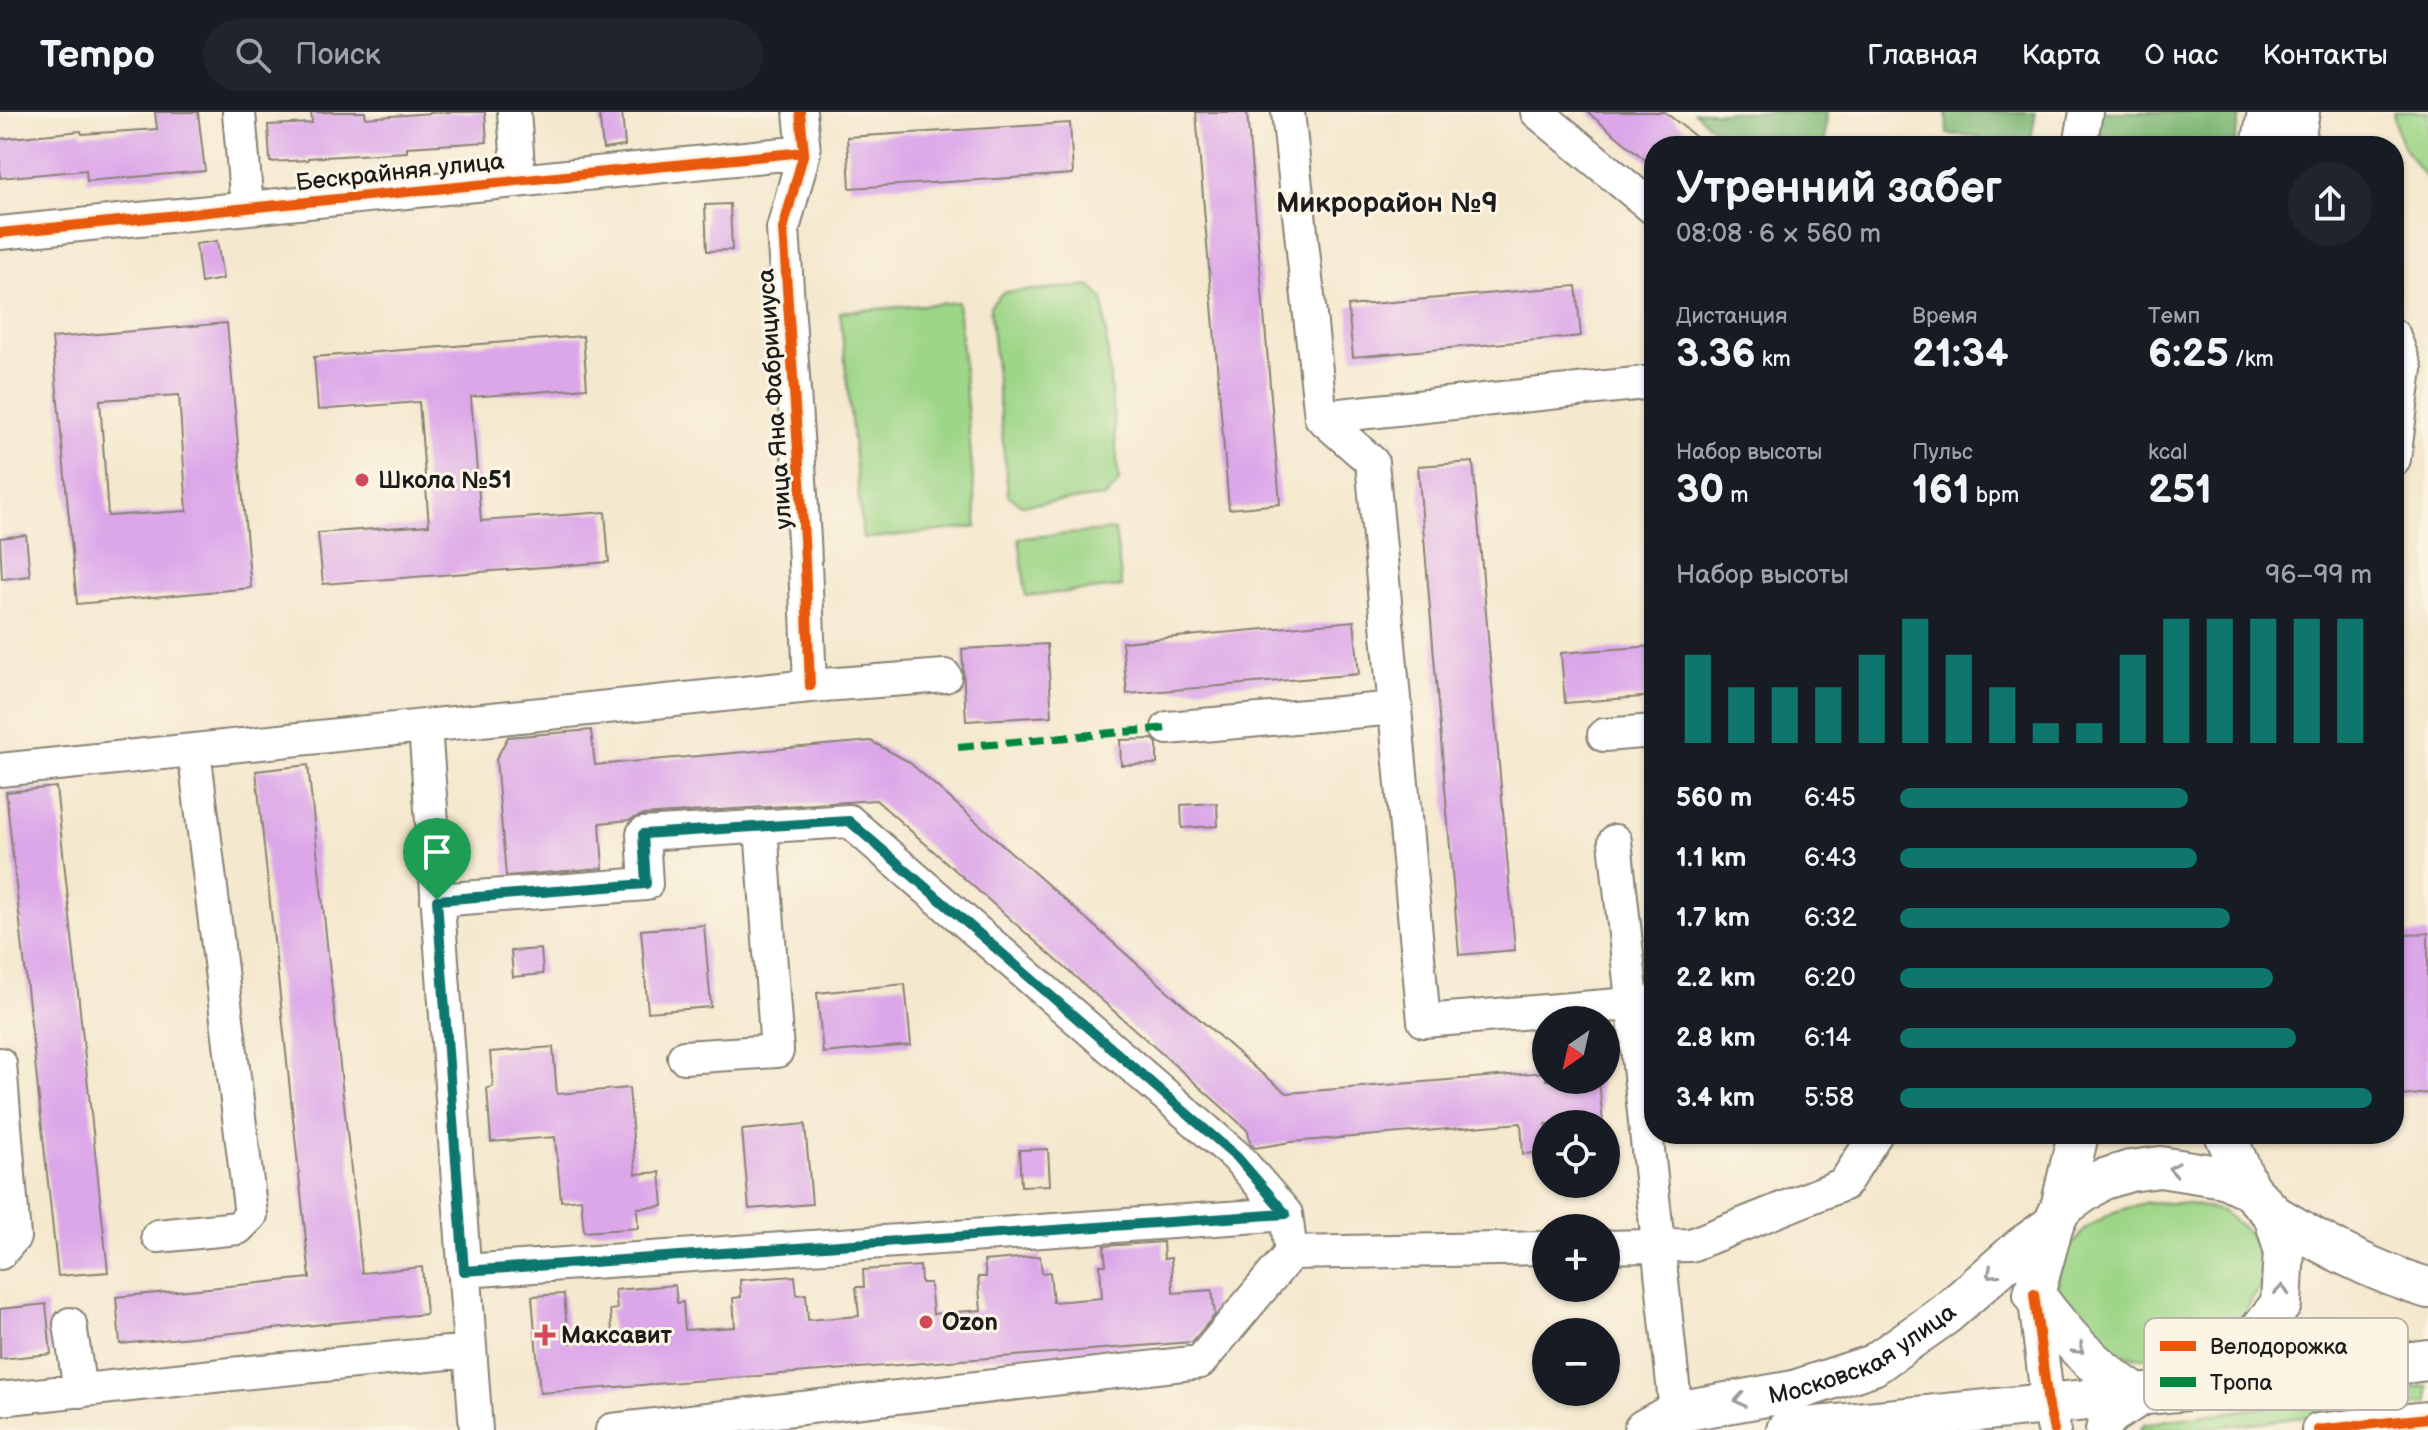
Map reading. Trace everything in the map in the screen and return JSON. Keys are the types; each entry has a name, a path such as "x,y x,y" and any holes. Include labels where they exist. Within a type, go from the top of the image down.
{"main road":[{"path":"2264,136 2268,112"},
{"path":"2295,136 2299,112"},
{"path":"2075,1144 2034,1294 2062,1332 2104,1374 2144,1393"},
{"path":"2230,1144 2284,1249 2281,1304 2270,1318"},
{"path":"2057,1216 2101,1180 2130,1171 2160,1167 2224,1177 2315,1240 2394,1278 2428,1288"},
{"name":"Московская улица","path":"1660,1421 1794,1391 1873,1365 1946,1314 2057,1216"},
{"path":"2408,1362 2428,1360"},
{"name":"Московская улица","path":"1787,1430 1838,1425 2051,1417 2144,1393"}],"street":[{"path":"239,112 247,208"},
{"path":"514,112 519,180"},
{"name":"улица Яна Фабрициуса","path":"800,112 804,152 783,229 804,539 810,686"},
{"path":"1288,112 1321,417 1372,462 1424,1021 1643,1004 1615,841"},
{"path":"1537,112 1644,201"},
{"path":"2082,136 2086,112"},
{"name":"Бескрайняя улица","path":"0,233 804,152"},
{"path":"2404,364 2404,384"},
{"path":"1321,417 1644,383"},
{"path":"0,770 810,686 945,676"},
{"path":"1168,728 1396,708"},
{"path":"425,726 476,1430"},
{"path":"1604,735 1644,732"},
{"path":"158,1236 238,1228 251,1215 194,750"},
{"path":"437,900 646,884 643,834 849,821 1237,1157 1286,1214 1291,1253 1200,1362 612,1430"},
{"path":"684,1057 777,1051 761,827"},
{"path":"0,1064 14,1237 0,1253"},
{"path":"1652,1144 1658,1246 1660,1421"},
{"path":"1620,1247 1691,1245 1844,1184 1870,1144"},
{"path":"464,1271 1286,1214"},
{"path":"1291,1253 1532,1248"},
{"path":"2034,1294 2051,1417"},
{"path":"70,1324 80,1391"},
{"path":"0,1399 469,1351"},
{"path":"2102,1430 2113,1417 2144,1393"},
{"path":"2318,1430 2428,1418"},
{"path":"1838,1425 1932,1430"}],"green space":[{"path":"1694,112 1827,112 1826,136 1722,136"},
{"path":"1946,112 2036,112 2032,136 1947,134"},
{"path":"2099,112 2241,112 2236,136 2094,136"},
{"path":"2393,112 2428,112 2428,179 2405,148 2404,136 2399,136"},
{"path":"1091,286 1103,299 1119,482 1106,497 1021,505 1008,495 990,306 1003,292"},
{"path":"958,302 977,527 863,539 840,312"},
{"path":"1115,530 1122,587 1026,596 1019,538"},
{"path":"2147,1202 2190,1204 2222,1211 2248,1232 2262,1258 2260,1287 2241,1318 2144,1318 2144,1358 2112,1352 2086,1337 2059,1298 2058,1274 2067,1251 2085,1229 2114,1212"},
{"path":"2428,1386 2428,1403 2408,1405 2408,1389"},
{"path":"2244,1410 2366,1410 2190,1430 2140,1430 2144,1425"}],"building":[{"path":"155,112 198,112 205,171 87,181 86,170 0,178 0,139 81,131 82,134 157,129"},
{"path":"311,112 365,112 366,118 485,112 487,142 407,147 407,152 270,162 268,125 312,123"},
{"path":"599,112 622,112 625,146 603,149"},
{"path":"1196,112 1247,112 1280,504 1229,509"},
{"path":"1587,112 1665,112 1695,136 1644,136 1644,159"},
{"path":"1070,123 1073,174 850,188 847,137"},
{"path":"730,204 732,250 707,251 705,205"},
{"path":"217,241 223,279 201,283 196,244"},
{"path":"1576,286 1581,336 1353,357 1348,306"},
{"path":"227,323 251,588 77,604 52,338","holes":["179,395 187,511 108,516 100,400"]},
{"path":"583,336 587,388 471,397 481,521 605,512 609,562 323,584 318,533 429,525 419,402 318,410 314,357"},
{"path":"1473,462 1515,950 1459,955 1418,466"},
{"path":"26,535 30,576 2,579 0,538"},
{"path":"1354,621 1359,674 1127,694 1122,642"},
{"path":"1047,644 1052,716 966,721 962,649"},
{"path":"1644,647 1644,697 1565,703 1561,653"},
{"path":"591,730 595,765 871,741 909,762 1287,1093 1532,1073 1532,1094 1600,1094 1602,1110 1532,1110 1532,1153 1523,1154 1521,1123 1291,1142 1255,1148 1250,1143 1248,1131 1222,1107 876,800 642,815 630,820 600,823 603,868 506,876 496,759 508,737"},
{"path":"1153,739 1157,743 1157,764 1121,765 1120,740"},
{"path":"308,765 362,1273 422,1267 426,1314 120,1344 116,1297 310,1278 256,771"},
{"path":"56,787 108,1272 58,1276 6,792"},
{"path":"1217,803 1218,826 1182,828 1181,805"},
{"path":"704,925 711,1007 648,1012 641,930"},
{"path":"2428,933 2428,1093 2404,1096 2404,935"},
{"path":"541,949 543,974 513,977 511,951"},
{"path":"905,984 911,1045 823,1053 817,993"},
{"path":"553,1047 557,1094 629,1088 636,1174 660,1172 663,1206 637,1208 638,1228 584,1232 581,1199 561,1201 555,1137 491,1142 487,1088 493,1087 490,1052"},
{"path":"805,1124 812,1204 749,1209 742,1130"},
{"path":"1048,1149 1050,1185 1021,1186 1019,1150"},
{"path":"1163,1242 1164,1259 1171,1258 1173,1293 1212,1290 1215,1315 1192,1342 540,1393 532,1296 564,1294 568,1343 613,1340 610,1310 617,1309 615,1290 675,1285 677,1303 683,1302 685,1330 735,1327 733,1298 741,1297 740,1280 795,1276 797,1295 806,1294 808,1320 859,1316 856,1287 864,1287 863,1270 920,1266 921,1283 930,1283 933,1314 981,1310 978,1277 986,1277 984,1261 1040,1256 1042,1273 1050,1272 1053,1302 1102,1298 1100,1265 1106,1265 1104,1246"},
{"path":"46,1304 51,1354 0,1359 0,1309"}],"marked path":[{"path":"958,747 1168,728"}],"cycle path":[{"path":"800,112 804,152 783,229 804,539 810,686"},
{"path":"0,233 804,152"},
{"path":"2034,1294 2054,1430"},
{"path":"2318,1430 2428,1418"}],"place":[{"name":"Школа №51","path":"362,480"},
{"name":"Ozon","path":"926,1322"},
{"name":"Максавит","path":"545,1335"}],"district":[{"name":"Микрорайон №9","path":"1387,203"}],"route":[{"path":"849,821 1237,1157 1286,1214 464,1271 437,900 646,884 643,834 849,821"}]}
